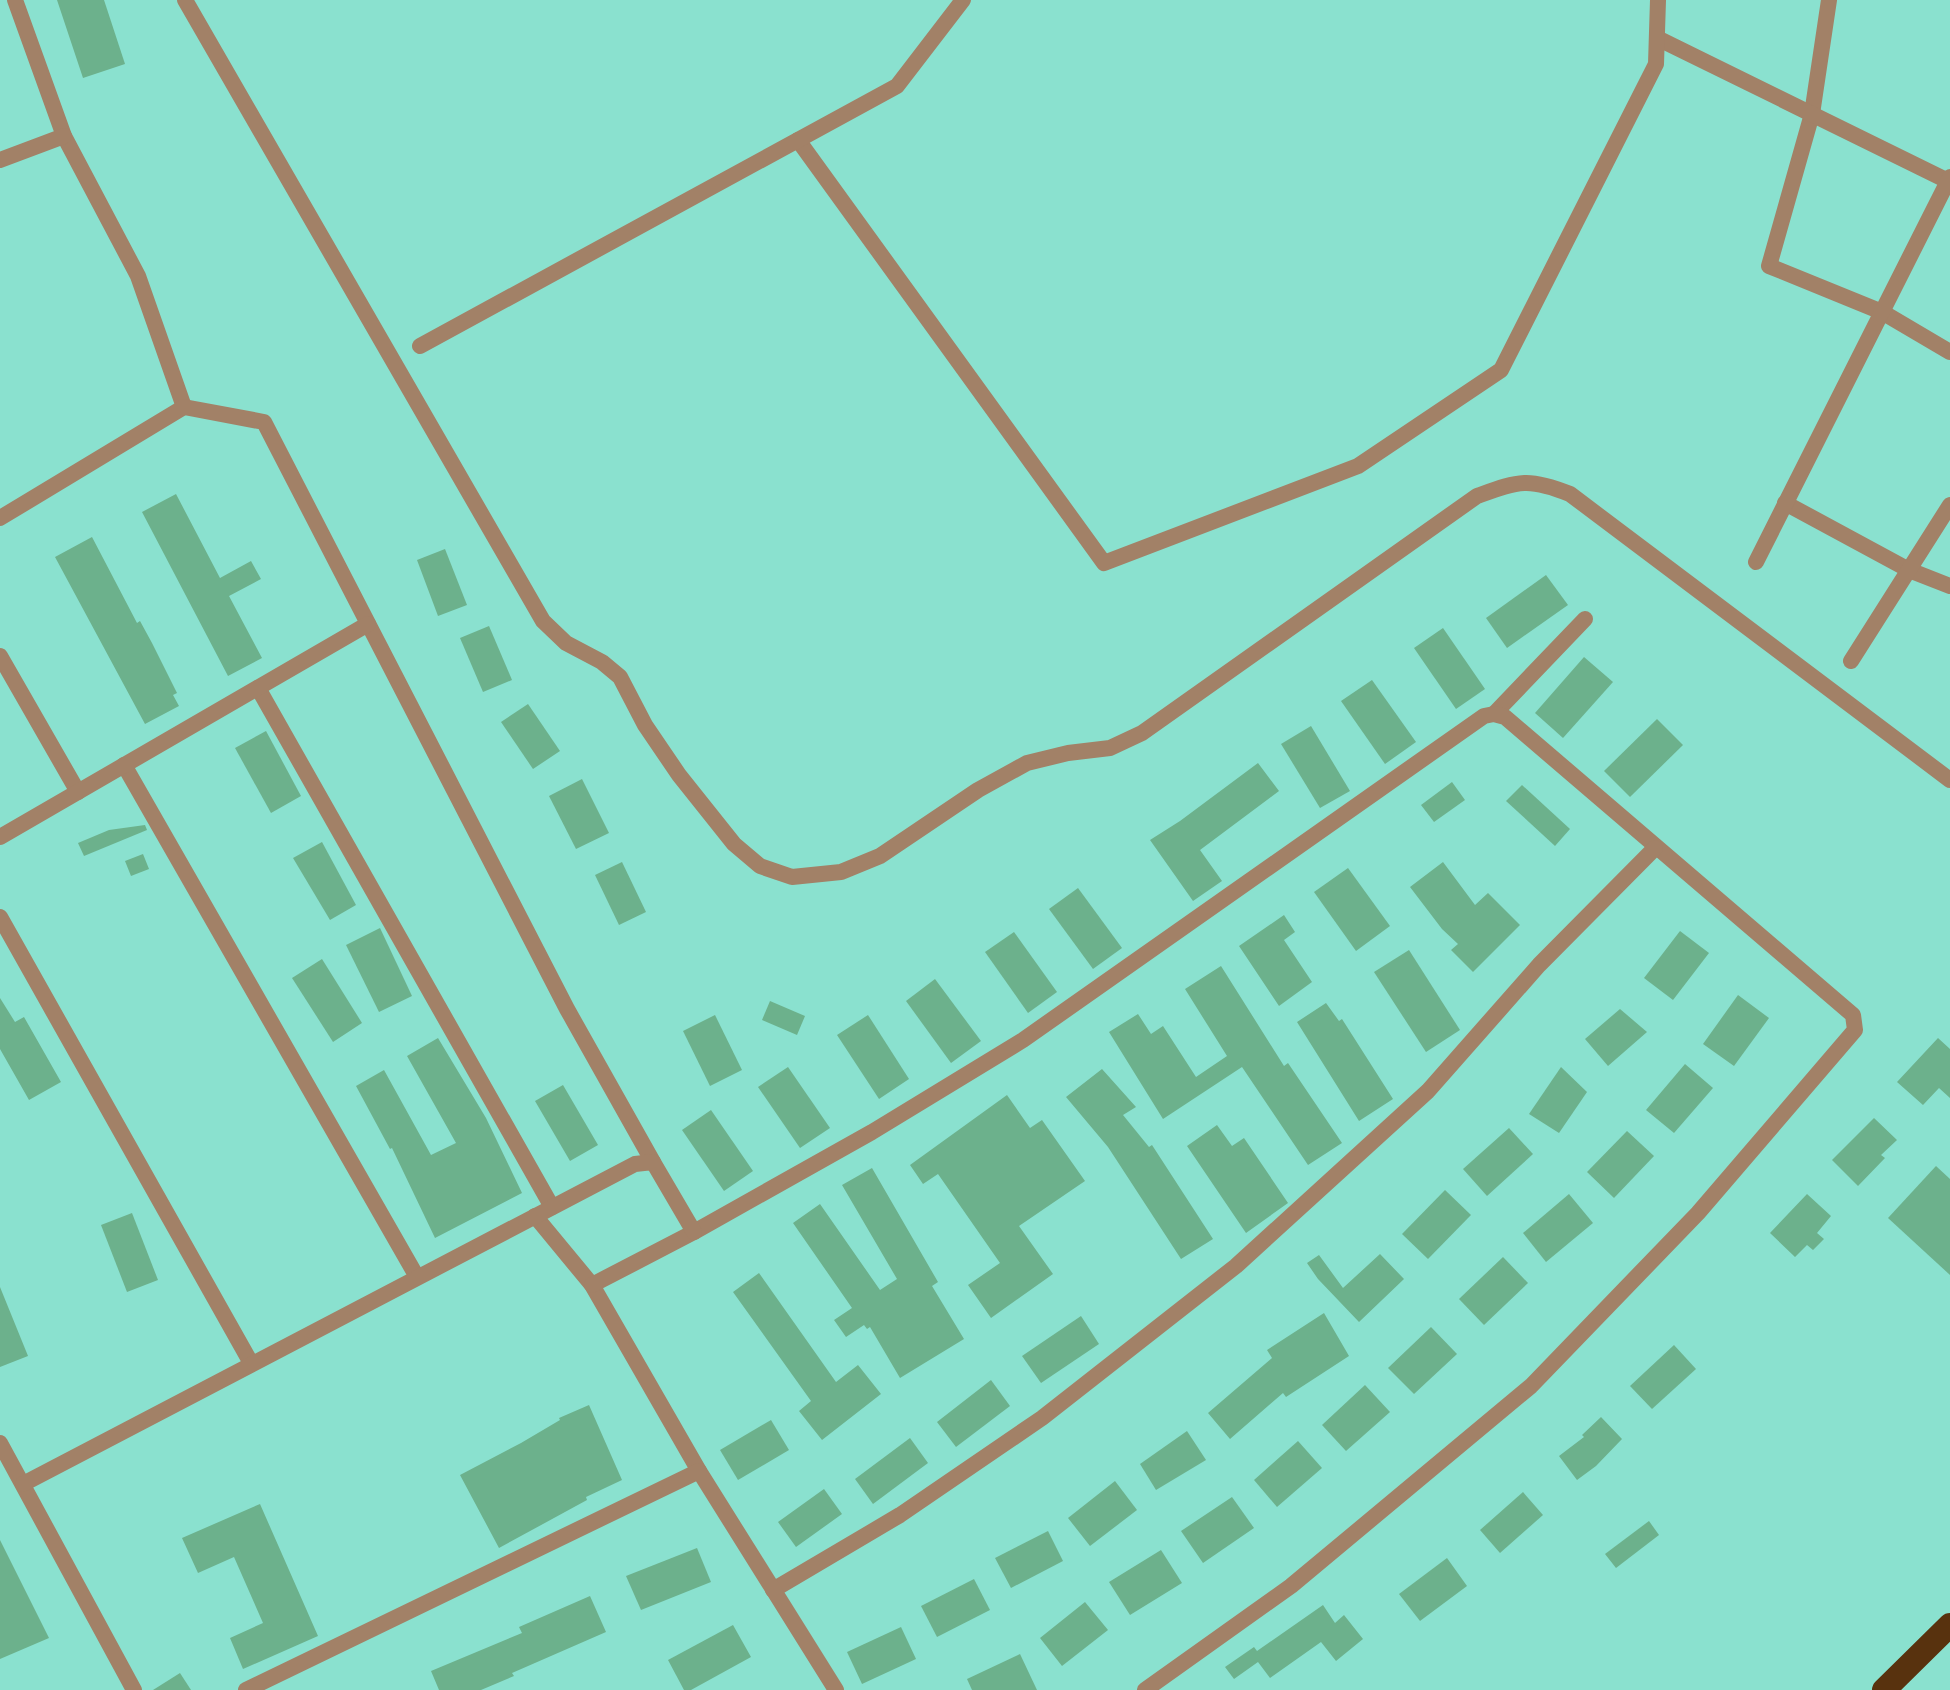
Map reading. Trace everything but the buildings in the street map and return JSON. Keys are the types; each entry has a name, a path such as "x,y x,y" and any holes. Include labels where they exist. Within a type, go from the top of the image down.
{"highway":[{"path":"1884,1690 1950,1625"}],"street":[{"path":"15,0 64,136 138,276 184,407"},
{"path":"185,0 543,621 566,643 602,662 620,677 645,725 679,775 734,844 760,866 792,877 841,872 880,856 978,790 1027,763 1068,753 1110,748 1142,733 1477,496 1510,484 1541,482 1570,494 1950,780"},
{"path":"420,346 897,86 963,0"},
{"path":"798,140 1104,563 1358,466 1501,370 1656,64 1658,0"},
{"path":"1829,0 1812,114 1769,266 1882,312 1950,352"},
{"path":"1657,38 1949,180 1756,562"},
{"path":"0,160 64,136"},
{"path":"0,518 184,407 264,422 567,1009 694,1232"},
{"path":"1785,503 1909,570 1950,586"},
{"path":"1851,661 1950,505"},
{"path":"1494,714 1585,619"},
{"path":"0,837 368,624"},
{"path":"0,656 78,792"},
{"path":"258,688 552,1207"},
{"path":"592,1285 694,1232 872,1132 1023,1040 1484,716 1494,714 1505,717 1853,1015 1855,1030 1698,1213 1531,1386 1291,1586 1145,1690"},
{"path":"124,765 417,1277"},
{"path":"773,1590 900,1515 1042,1418 1236,1266 1428,1091 1539,965 1655,848"},
{"path":"0,917 251,1363"},
{"path":"23,1484 635,1164 653,1162"},
{"path":"535,1216 592,1285 699,1471 836,1690"},
{"path":"0,1443 134,1690"},
{"path":"246,1690 699,1471"}]}
